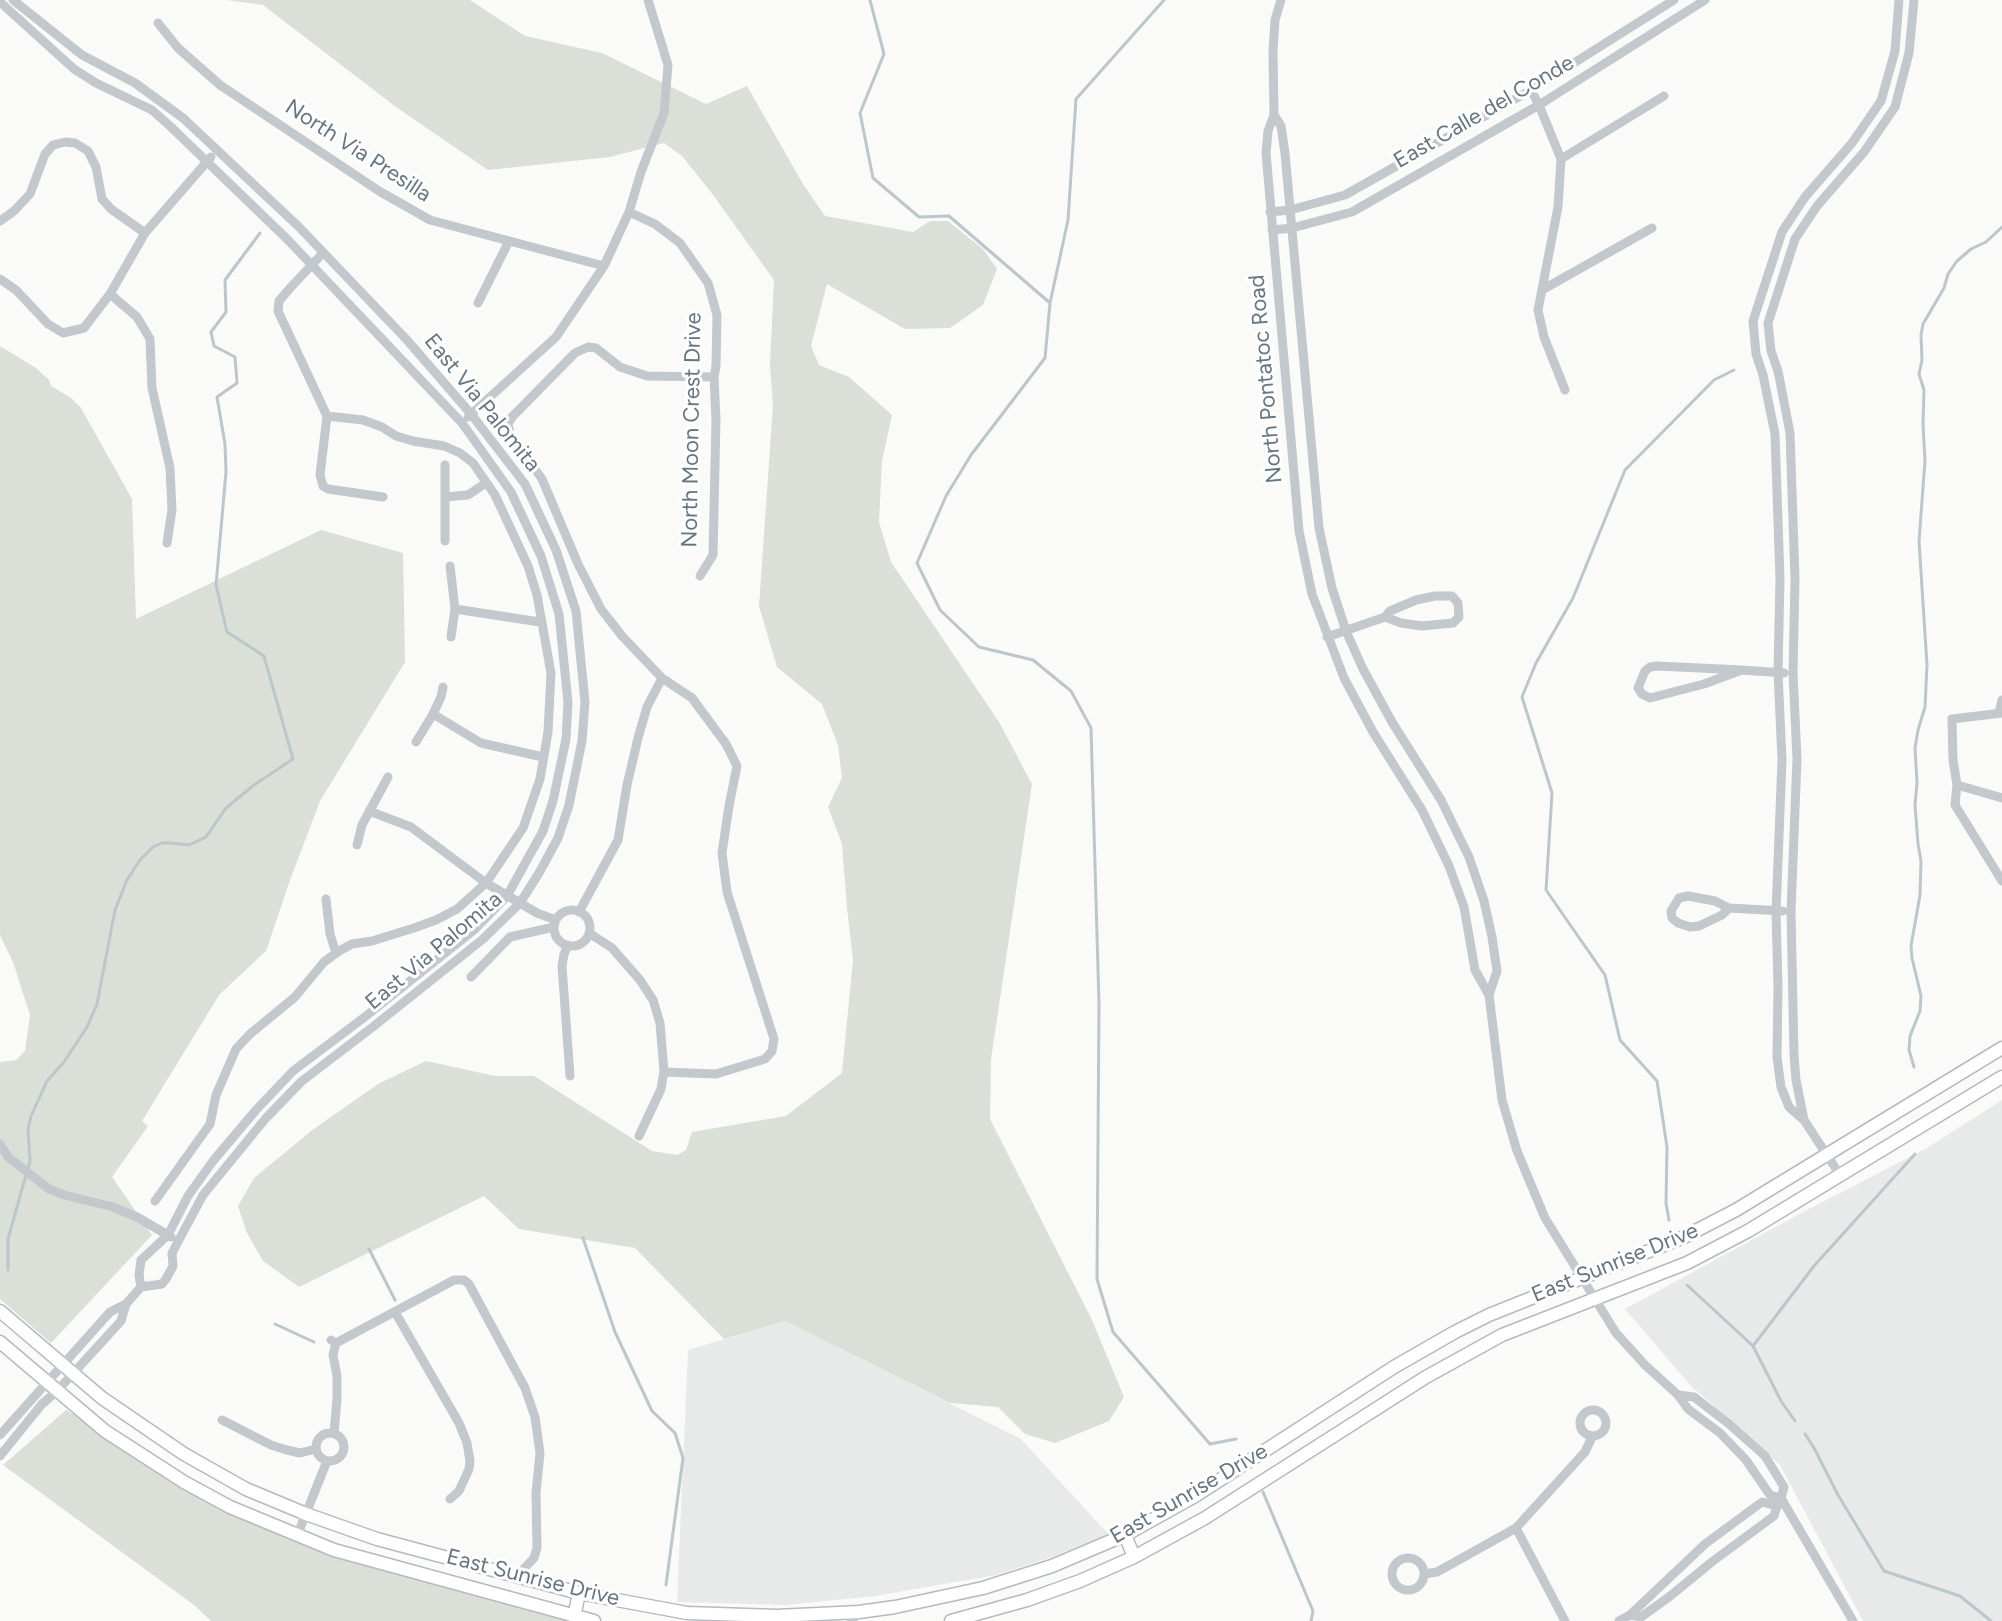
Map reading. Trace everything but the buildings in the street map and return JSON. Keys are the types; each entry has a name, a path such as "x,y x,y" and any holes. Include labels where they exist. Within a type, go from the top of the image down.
{"main road":[{"name":"East Sunrise Drive","path":"0,1311 121,1412 184,1454 246,1488 306,1514 377,1539 579,1593 687,1613 855,1616 983,1588 1052,1566 1125,1535 1195,1496 1394,1367 1455,1332 1581,1277 1641,1256 1684,1237 1736,1210 1827,1156 2002,1048"},
{"name":"East Sunrise Drive","path":"951,1621 1027,1600 1080,1581 1134,1557 1204,1518 1426,1377 1502,1335 1687,1263 1748,1231 2002,1077"},
{"name":"East Sunrise Drive","path":"0,1342 105,1431 184,1482 230,1507 297,1536 344,1553 594,1621"},
{"path":"1125,1535 1134,1557"},
{"path":"574,1617 579,1593"}],"street":[{"name":"East Via Palomita","path":"0,1435 110,1312 126,1304 141,1287 162,1284 173,1266 172,1253 203,1195 266,1118 302,1081 466,952 520,903 558,838 582,741 585,702 576,611 556,550 525,484 471,414 407,340 299,227 183,118 135,83 82,55 13,0"},
{"path":"462,423 556,337 603,266 629,212 641,172 664,113 668,65 648,0"},
{"name":"North Pontatoc Road","path":"1281,0 1275,20 1273,51 1274,115 1268,131 1266,153 1270,212 1299,531 1312,594 1327,637 1344,678 1373,732 1422,810 1449,866 1464,907 1475,970 1489,995 1502,1100 1517,1151 1545,1218 1616,1333 1678,1395 1688,1409 1720,1433 1746,1460 1770,1495 1780,1502 1853,1621"},
{"name":"East Calle del Conde","path":"1270,212 1290,210 1345,195 1531,90 1674,0"},
{"name":"East Calle del Conde","path":"1272,230 1293,228 1352,212 1539,105 1692,3 1705,0"},
{"path":"1840,1175 1804,1120 1789,1107 1781,1087 1777,1057 1776,912 1782,760 1778,672 1780,579 1775,434 1763,375 1756,354 1753,321 1782,232 1805,197 1852,143 1881,101 1895,51 1899,0"},
{"path":"1804,1120 1796,1080 1794,1055 1791,911 1797,759 1793,673 1795,579 1790,433 1778,371 1771,351 1768,323 1795,239 1817,206 1864,152 1895,107 1909,53 1914,0"},
{"name":"East Via Palomita","path":"0,2 74,69 96,83 152,110 311,264 462,423 511,492 541,556 560,614 568,702 566,739 543,831 507,896 474,930 293,1071 256,1110 213,1161 188,1196 168,1235 141,1260 139,1275 141,1287"},
{"name":"North Via Presilla","path":"158,22 178,48 220,85 379,191 430,220 603,266"},
{"path":"1531,90 1561,159 1558,207 1538,310 1542,328 1565,390"},
{"path":"1561,159 1664,96"},
{"name":"North Pontatoc Road","path":"1274,115 1281,126 1293,228 1319,528 1332,588 1346,631 1363,669 1392,722 1441,800 1469,857 1484,901 1496,959 1497,971 1489,995"},
{"path":"0,221 14,211 30,194 45,154 53,145 65,142 75,143 88,151 96,167 102,199 111,209 145,233"},
{"path":"0,279 16,290 48,324 63,333 84,328 110,294 145,233 216,151"},
{"name":"North Moon Crest Drive","path":"629,212 655,224 680,243 708,284 717,315 714,377 716,420 713,555 700,576"},
{"path":"1542,290 1652,228"},
{"path":"478,303 509,241"},
{"path":"323,253 279,301 278,311 327,416 320,475 323,486 328,489 383,497"},
{"path":"110,294 137,316 150,339 152,388 171,468 172,510 167,543"},
{"path":"664,1072 716,1074 765,1059 775,1053 774,1039 728,892 722,853 737,766 726,744 692,698 662,678 622,636 601,609 578,564 542,479 508,429 509,421 584,344 596,348 620,367 647,376 714,377"},
{"path":"155,1201 210,1124 216,1095 236,1049 250,1034 295,997 324,962 336,953 352,944 372,941 436,920 457,909 486,883 523,828 540,779 548,732 551,674 537,595 528,566 495,495 473,463 460,453 444,446 405,439 363,420 327,416"},
{"path":"445,465 445,542"},
{"path":"445,497 468,495 486,483"},
{"path":"450,566 455,609 451,637"},
{"path":"1327,637 1385,617 1390,611 1416,600 1435,596 1452,596 1458,603 1459,617 1453,623 1422,626 1401,623 1385,617"},
{"path":"455,609 540,621"},
{"path":"1743,670 1713,681 1650,698 1642,694 1638,688 1645,671 1657,666 1743,670 1793,673"},
{"path":"579,912 618,840 638,738 647,707 662,678"},
{"path":"417,742 433,714 443,687"},
{"path":"2002,700 2000,713 1952,719 1953,760 1957,784 1955,805 2002,881"},
{"path":"433,714 481,743 543,757"},
{"path":"357,845 362,825 388,777"},
{"path":"1957,784 2002,798"},
{"path":"369,811 411,827 486,883 555,924"},
{"path":"1728,908 1722,915 1710,921 1690,927 1672,918 1671,911 1679,898 1688,896 1715,902 1728,908 1791,911"},
{"path":"326,898 330,934 336,953"},
{"path":"568,910 579,912 584,914 589,923 589,933 579,944 568,945 558,939 555,924 559,916 568,910"},
{"path":"471,977 510,937 555,924"},
{"path":"589,933 612,948 626,961 653,1000 660,1023 664,1072 660,1089 639,1136"},
{"path":"568,945 562,966 570,1077"},
{"path":"0,1144 8,1157 49,1189 64,1196 113,1207 137,1217 179,1241"},
{"path":"334,1433 337,1376 333,1341 395,1312 454,1280 464,1280 474,1291 525,1388 535,1417 540,1453 535,1501 537,1548 534,1558 516,1577"},
{"name":"East Via Palomita","path":"0,1456 42,1404 57,1391 121,1321 126,1304"},
{"path":"395,1312 459,1423 467,1443 469,1469 459,1491 450,1499"},
{"name":"North Pontatoc Road","path":"1678,1395 1694,1397 1730,1424 1764,1456 1784,1487 1780,1502"},
{"path":"222,1420 270,1445 300,1453 316,1449"},
{"path":"334,1433 344,1443 343,1453 337,1460 327,1461 320,1457 316,1445 321,1437 334,1433"},
{"path":"1720,1433 1725,1434 1749,1454 1764,1456"},
{"path":"1424,1574 1437,1572 1516,1528 1584,1452 1592,1437"},
{"path":"297,1536 327,1461"},
{"path":"1619,1621 1638,1615 1774,1516 1780,1502 1762,1502 1705,1544 1638,1615"},
{"path":"1516,1528 1565,1621"}],"shaded area":[{"path":"227,0 470,0 525,36 602,53 706,104 747,86 803,184 825,216 913,232 930,221 948,221 983,249 997,269 983,305 950,328 905,329 827,284 811,346 819,365 849,377 892,415 882,461 879,522 891,562 999,722 1032,784 991,1059 990,1119 1092,1320 1124,1397 1109,1421 1055,1443 1025,1434 998,1407 950,1403 785,1321 724,1339 635,1248 519,1229 484,1196 299,1287 263,1261 247,1233 238,1206 254,1178 311,1131 378,1084 426,1061 495,1076 534,1076 652,1151 677,1155 686,1150 692,1132 786,1116 842,1073 853,960 842,844 828,807 842,778 838,745 822,704 777,667 759,606 773,405 770,365 774,280 711,192 682,156 664,143 610,157 488,170 396,107 263,5"},
{"path":"0,346 36,368 49,380 51,386 71,398 81,408 132,499 136,619 321,530 403,553 405,662 320,801 266,951 219,995 142,1121 148,1126 112,1177 152,1235 51,1343 0,1299 0,1062 16,1060 25,1051 30,1015 13,962 0,935"},
{"path":"2002,1100 2002,1621 1863,1621 1780,1465 1691,1386 1625,1309 1927,1148"},
{"path":"785,1321 1021,1439 1108,1534 1052,1557 996,1575 875,1596 787,1605 677,1602 688,1350"},
{"path":"66,1410 140,1454 297,1536 594,1621 211,1621 194,1605 3,1465"}],"waterway":[{"path":"870,0 884,54 860,113 873,178 919,217 949,216 1050,303 1045,358 971,455 946,496 917,563 940,610 979,647 1033,660 1071,691 1091,728 1099,1003 1097,1279 1113,1332 1210,1444 1236,1439"},
{"path":"1050,303 1068,220 1076,99 1164,0"},
{"path":"1914,1067 1909,1050 1910,1036 1920,1011 1921,996 1911,946 1920,895 1921,861 1915,805 1917,783 1915,748 1925,707 1927,665 1919,541 1925,461 1924,390 1919,374 1922,360 1921,335 1923,324 1957,261 1971,249 1986,242 2002,227"},
{"path":"8,1270 8,1239 30,1161 28,1129 31,1116 47,1081 64,1062 87,1027 97,1004 115,910 127,880 140,860 153,847 162,843 189,845 206,837 226,808 254,785 293,759 264,656 227,632 216,585 226,472 225,444 217,397 237,383 235,357 214,346 211,332 226,312 225,280 260,233"},
{"path":"1669,1220 1666,1203 1667,1147 1657,1081 1620,1040 1605,975 1546,890 1552,793 1522,697 1536,663 1573,598 1625,470 1714,380 1734,370"},
{"path":"1753,1346 1814,1266 1915,1154"},
{"path":"583,1238 615,1332 652,1411 675,1433 683,1458 666,1585"},
{"path":"369,1249 395,1300"},
{"path":"1687,1285 1753,1346 1781,1401 1795,1421"},
{"path":"275,1324 314,1342"},
{"path":"1805,1434 1838,1495 1884,1571 1960,1596 1991,1621"},
{"path":"1263,1492 1313,1611 1311,1621"}]}
